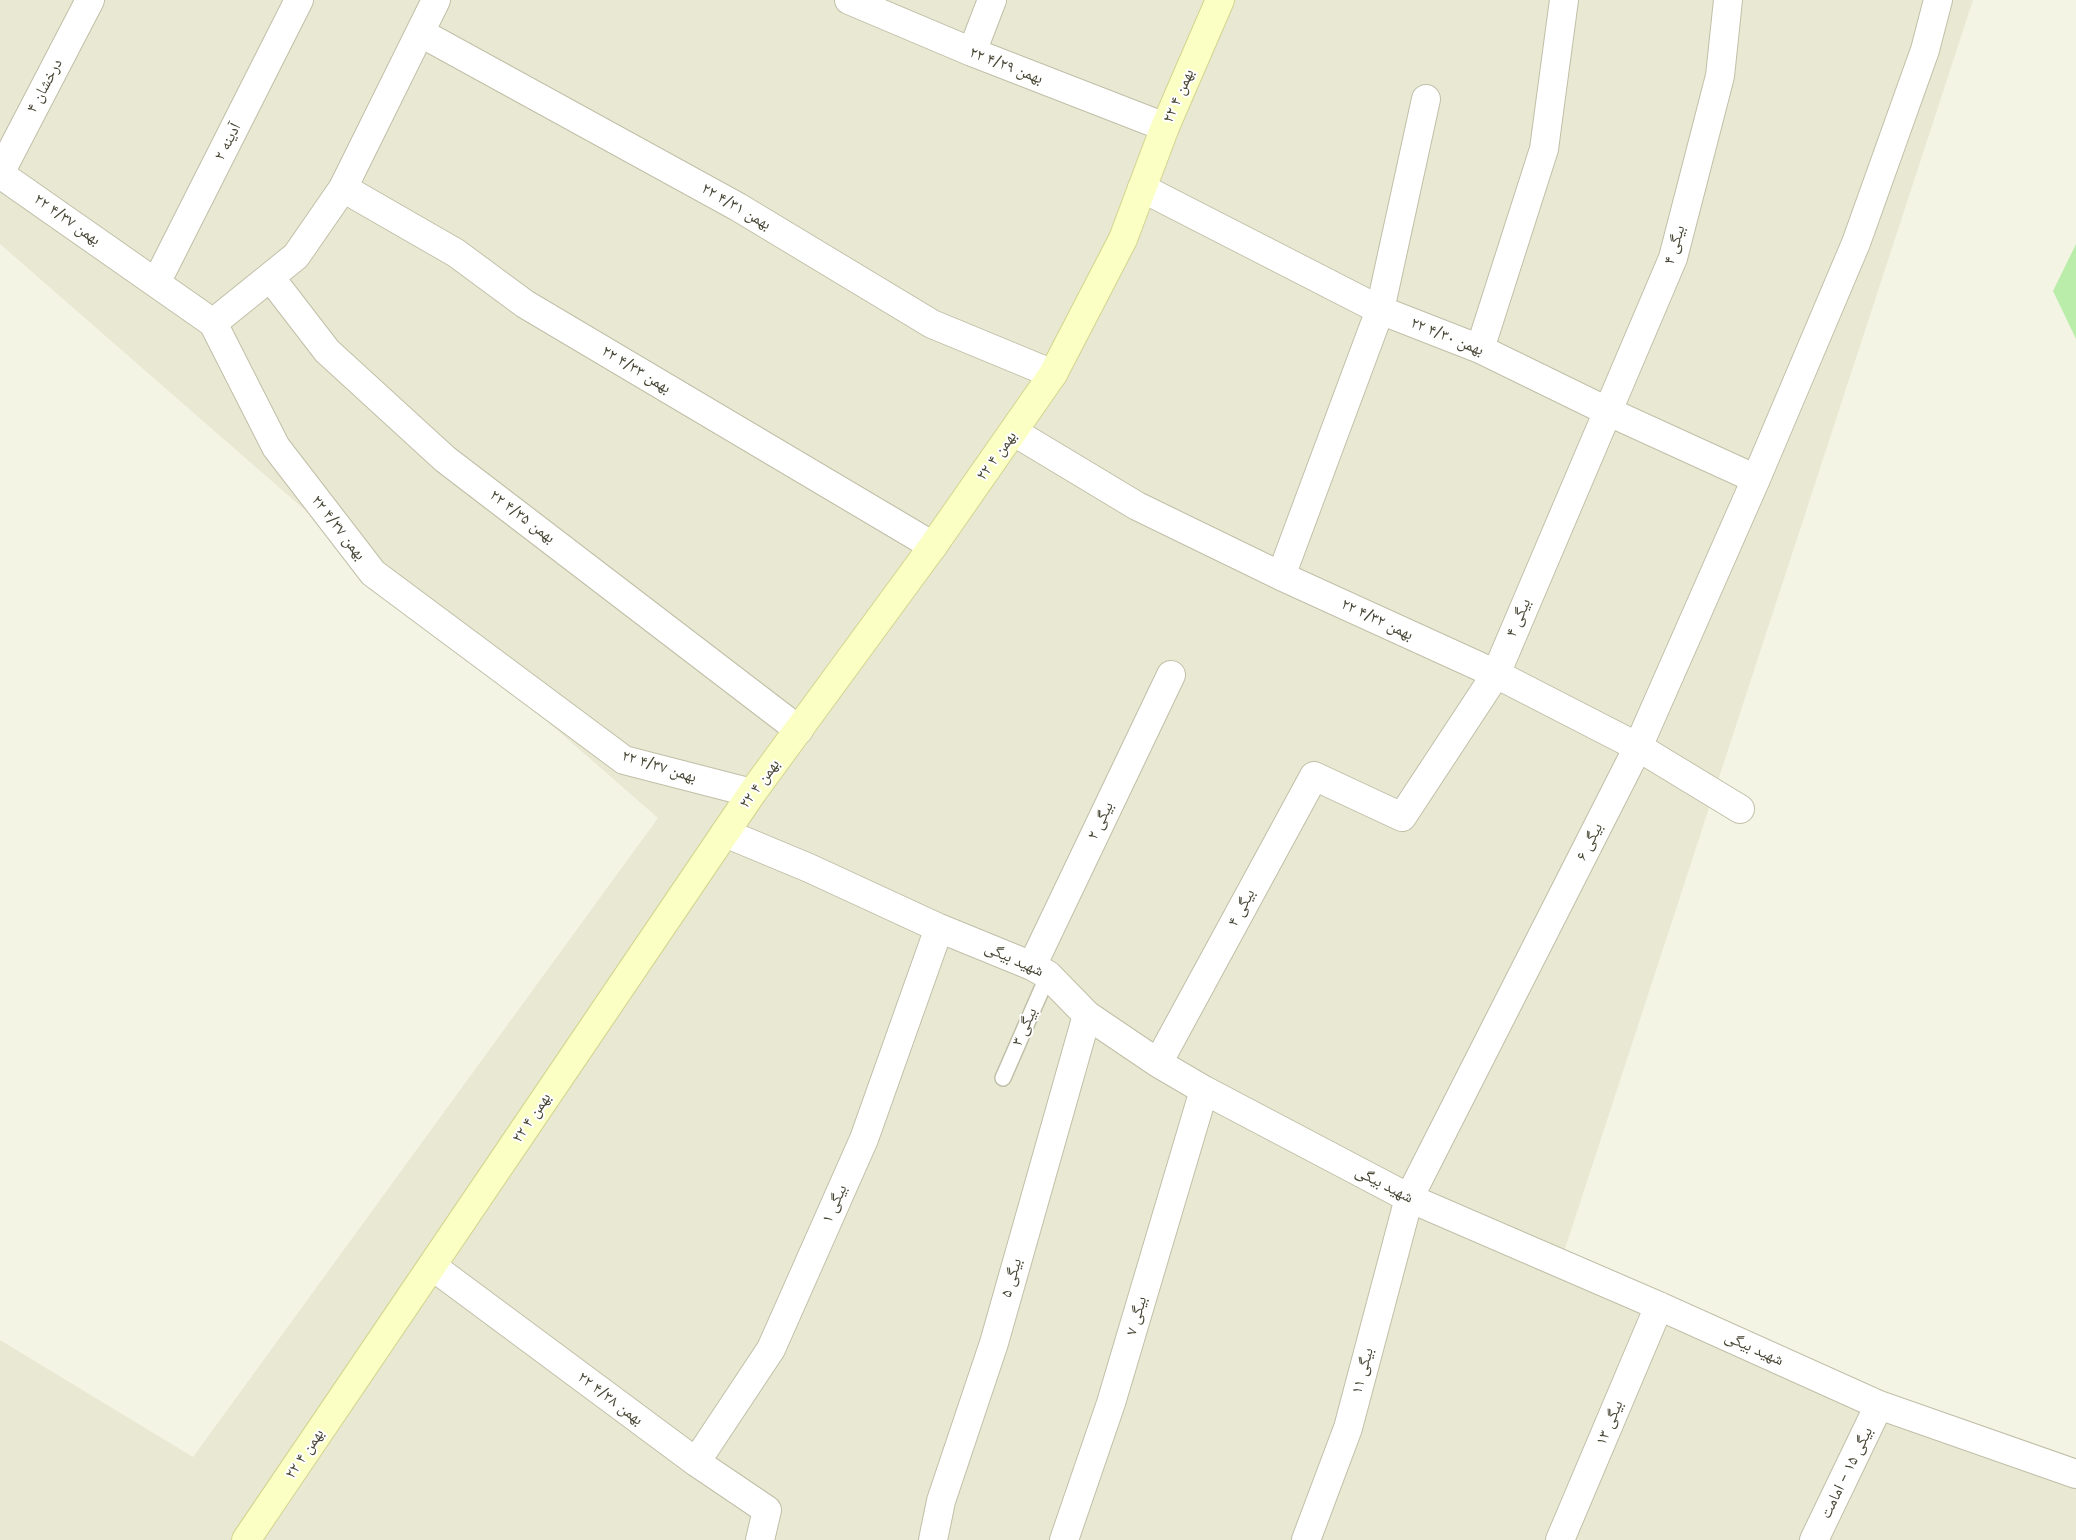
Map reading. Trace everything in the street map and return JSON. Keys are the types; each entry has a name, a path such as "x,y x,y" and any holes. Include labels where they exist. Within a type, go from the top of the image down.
{"street":[{"name":"درخشان ۴","path":"0,173 90,0"},
{"name":"آدینه ۲","path":"156,283 299,0"},
{"path":"213,323 296,256 343,188 436,0"},
{"name":"۲۲ بهمن ۴/۲۹","path":"849,0 972,52 1165,127"},
{"path":"972,52 992,0"},
{"name":"۲۲ بهمن ۴","path":"246,1540 752,793 933,546 1054,374 1123,239 1165,127 1220,0"},
{"path":"1480,349 1544,149 1564,0"},
{"name":"بیگی ۴","path":"1158,1063 1314,776 1402,818 1496,674 1672,258 1720,76 1728,0"},
{"name":"بیگی ۶","path":"1409,1198 1638,747 1756,479 1856,243 1925,50 1938,0"},
{"name":"۲۲ بهمن ۴/۳۱","path":"421,33 738,207 932,324 1054,374"},
{"path":"1281,576 1380,310 1426,100"},
{"name":"۲۲ بهمن ۴/۳۷","path":"0,173 213,323 276,447 373,573 624,760 752,793"},
{"name":"۲۲ بهمن ۴/۳۳","path":"343,188 456,253 525,304 933,546"},
{"name":"۲۲ بهمن ۴/۳۰","path":"1142,188 1380,310 1480,349 1607,411 1756,479"},
{"name":"۲۲ بهمن ۴/۳۵","path":"270,277 327,351 445,458 799,730"},
{"name":"۲۲ بهمن ۴/۳۲","path":"1014,432 1137,506 1281,576 1496,674 1638,747 1740,809"},
{"name":"بیگی ۲","path":"1040,970 1171,675"},
{"name":"شهید بیگی","path":"725,833 809,868 939,928 1040,970 1087,1014 1158,1063 1204,1090 1409,1198 1659,1306 1879,1405 2076,1474"},
{"name":"بیگی ۱","path":"696,1462 771,1349 864,1139 939,928"},
{"name":"بیگی ۵","path":"933,1540 942,1501 994,1342 1087,1014"},
{"name":"بیگی ۷","path":"1064,1540 1111,1404 1204,1090"},
{"name":"بیگی ۱۱","path":"1306,1540 1348,1428 1409,1198"},
{"name":"۲۲ بهمن ۴/۳۸","path":"432,1266 696,1462 767,1510 760,1540"},
{"name":"بیگی ۱۳","path":"1560,1540 1659,1306"},
{"name":"بیگی ۱۵ - امامت","path":"1814,1540 1879,1405"}],"lane":[{"name":"بیگی ۳","path":"1002,1078 1040,970"}],"shaded area":[{"path":"0,0 1973,0 1564,1252 2076,1480 2076,1540 0,1540 0,1340 193,1457 658,818 0,244"}],"green space":[{"path":"2076,244 2076,339 2053,291"}]}
